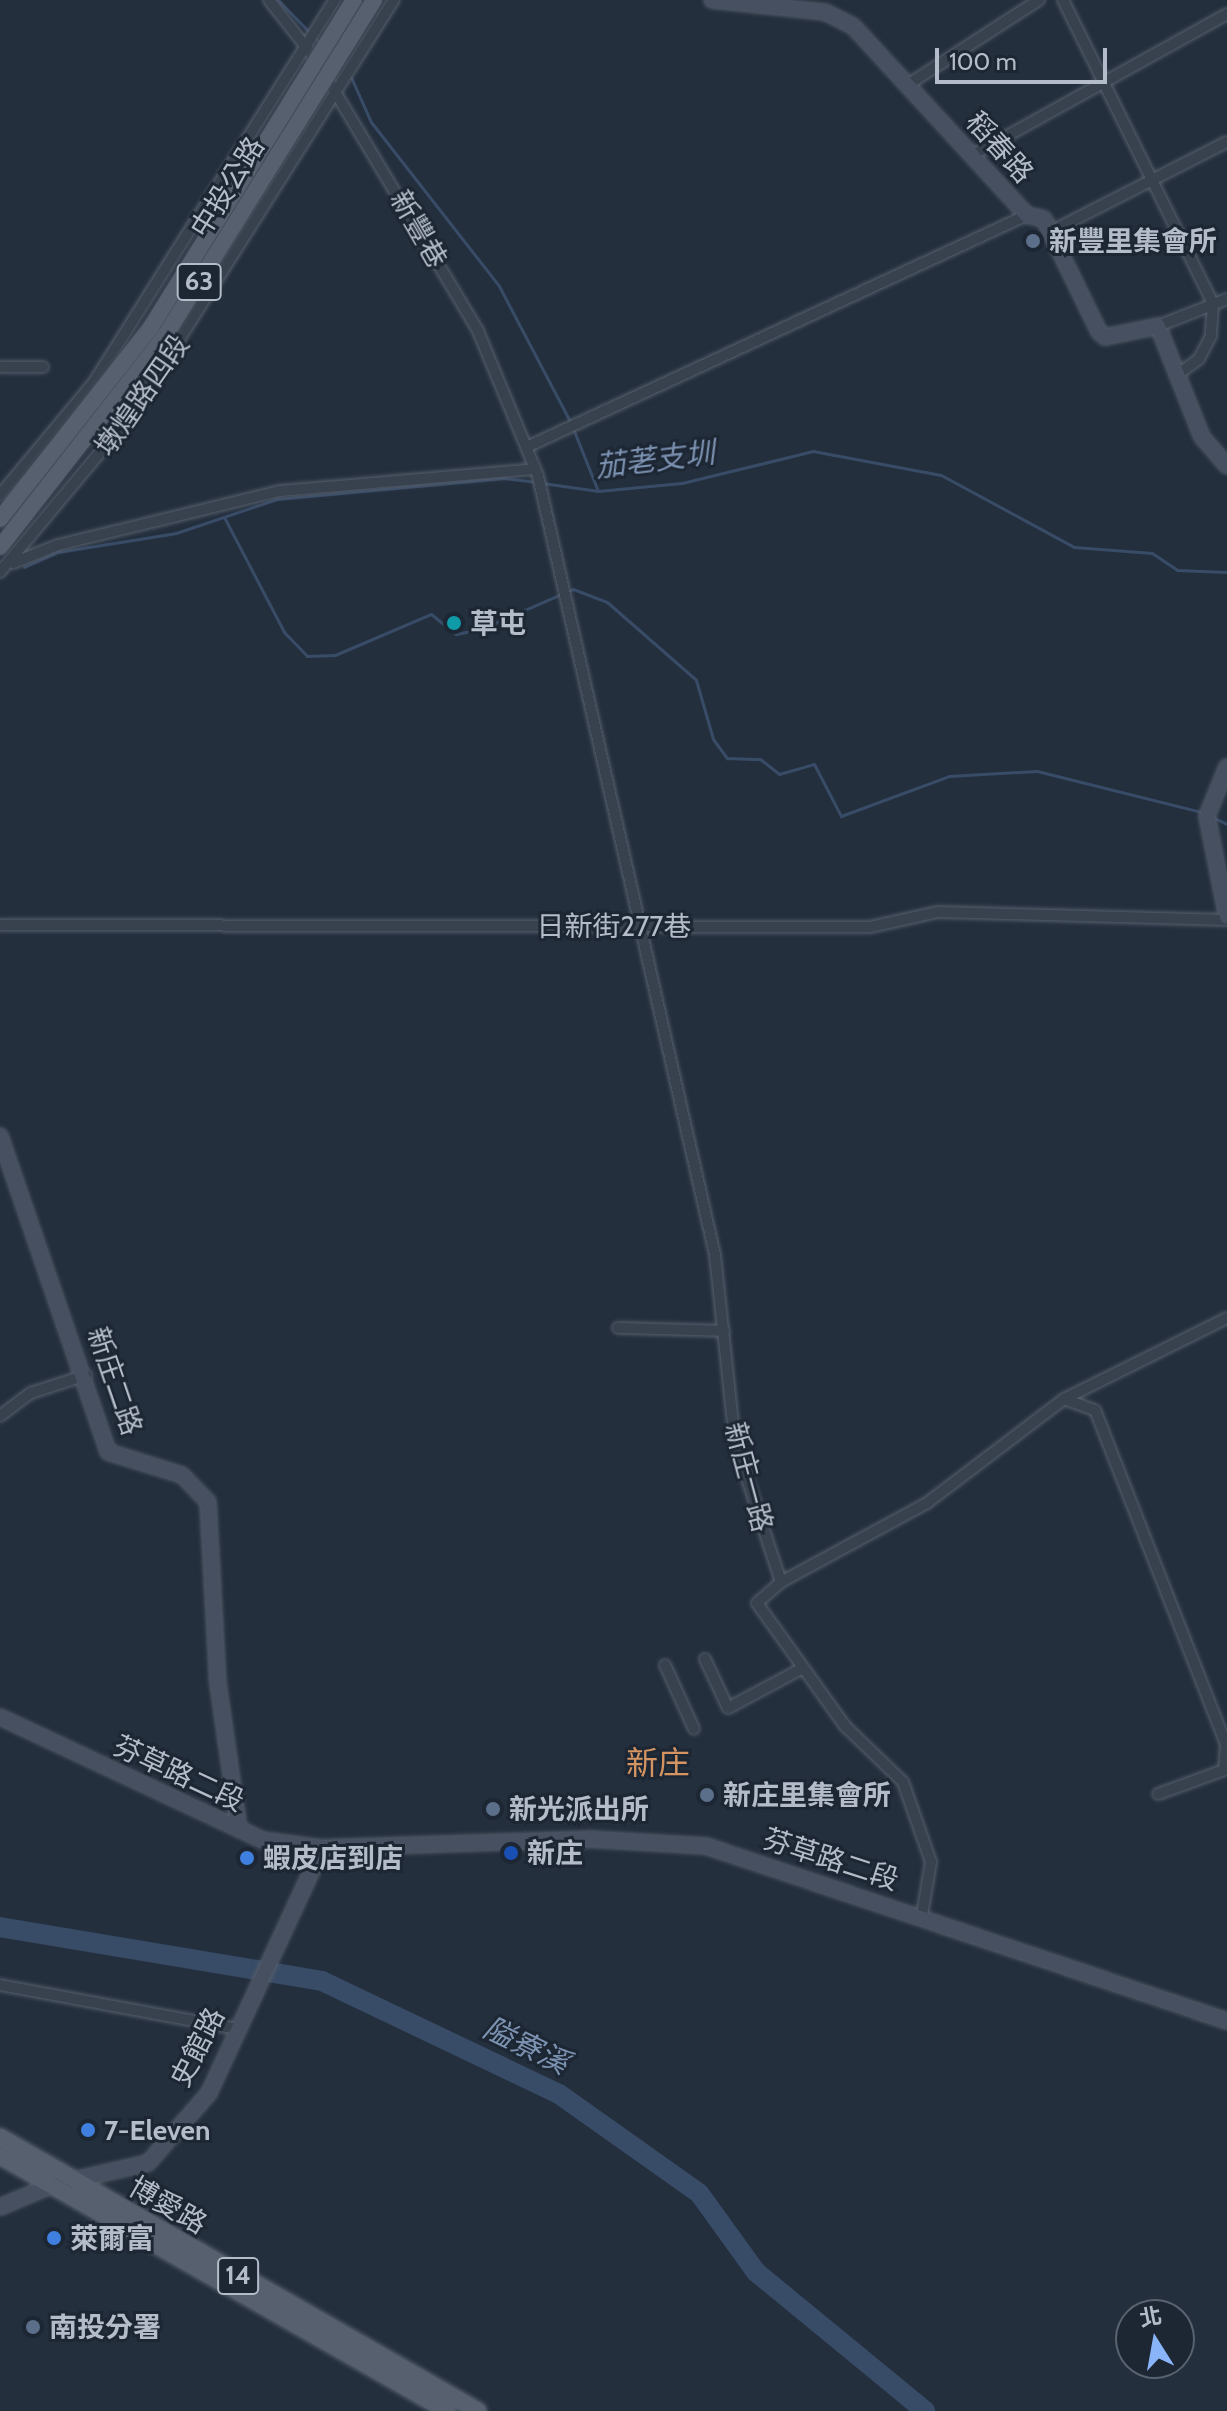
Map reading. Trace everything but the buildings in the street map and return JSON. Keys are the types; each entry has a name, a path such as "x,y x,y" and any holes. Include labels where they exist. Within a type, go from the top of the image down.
{"main road":[{"name":"中投公路","path":"0,519 151,327 354,0"},
{"name":"中投公路","path":"0,547 165,336 374,0"},
{"name":"博愛路","path":"0,2137 478,2411"},
{"name":"博愛路","path":"0,2156 447,2411"}],"street":[{"name":"新豐巷","path":"269,0 307,44 478,331 529,446 641,926"},
{"name":"墩煌路四段","path":"0,495 94,382 335,0"},
{"name":"墩煌路四段","path":"3,568 132,414 394,0"},
{"name":"稻春路","path":"712,0 810,5 853,26 1027,215 1044,219 1052,231"},
{"path":"909,84 1039,0"},
{"path":"1063,0 1213,304 1199,359 1176,376"},
{"path":"971,156 1227,14"},
{"path":"1227,142 1052,231 1099,332 1112,336 1158,326 1227,299"},
{"path":"529,446 1027,215"},
{"path":"1158,326 1202,437 1227,466"},
{"path":"0,367 43,367"},
{"path":"3,568 58,545 279,491 538,477"},
{"path":"1227,767 1207,816 1227,918"},
{"name":"日新街277巷","path":"0,925 870,927 938,912 1227,918"},
{"name":"新庄一路","path":"641,926 715,1255 735,1442 781,1582"},
{"name":"新庄二路","path":"0,1136 86,1375 108,1452 182,1475 208,1502 218,1684 239,1829"},
{"path":"922,1915 931,1862 903,1782 845,1726 801,1669 757,1603 781,1582 927,1503 1064,1399 1227,1318"},
{"path":"618,1328 724,1331"},
{"path":"0,1416 31,1393 86,1375"},
{"path":"1064,1399 1095,1410 1226,1744 1224,1770 1158,1794"},
{"path":"705,1659 728,1708 801,1669"},
{"path":"665,1665 694,1729"},
{"name":"芬草路二段","path":"0,1717 239,1829 322,1848 659,1838 922,1915 1227,2021"},
{"name":"史館路","path":"0,2207 52,2185 76,2183 148,2163 209,2093 266,1962 318,1871 322,1848"},
{"path":"0,1985 240,2024"}],"waterway":[{"path":"278,0 320,43"},
{"path":"350,75 371,122 499,286 570,421 598,491"},
{"name":"茄荖支圳","path":"542,483 598,491 682,483 813,451 941,475 1074,547 1152,553 1177,570 1227,572"},
{"name":"茄荖支圳","path":"24,567 58,552 176,533 277,499 504,478 535,482"},
{"path":"224,517 284,632 307,656 335,655 431,614 456,634 481,629 573,589 607,602 696,680 713,739 727,758 760,759 779,774 814,764 841,816 949,776 1037,771 1201,812"},
{"path":"1212,817 1227,824"},
{"name":"隘寮溪","path":"0,1927 322,1981 559,2094 699,2193 756,2272 925,2411"}],"place":[{"name":"新豐里集會所","path":"1033,241"},
{"name":"草屯","path":"454,623"},
{"name":"新庄里集會所","path":"707,1795"},
{"name":"新光派出所","path":"493,1809"},
{"name":"新庄","path":"511,1853"},
{"name":"蝦皮店到店","path":"247,1858"},
{"name":"7-Eleven","path":"88,2130"},
{"name":"萊爾富","path":"54,2238"},
{"name":"南投分署","path":"33,2327"}],"district":[{"name":"新庄","path":"658,1763"}]}
